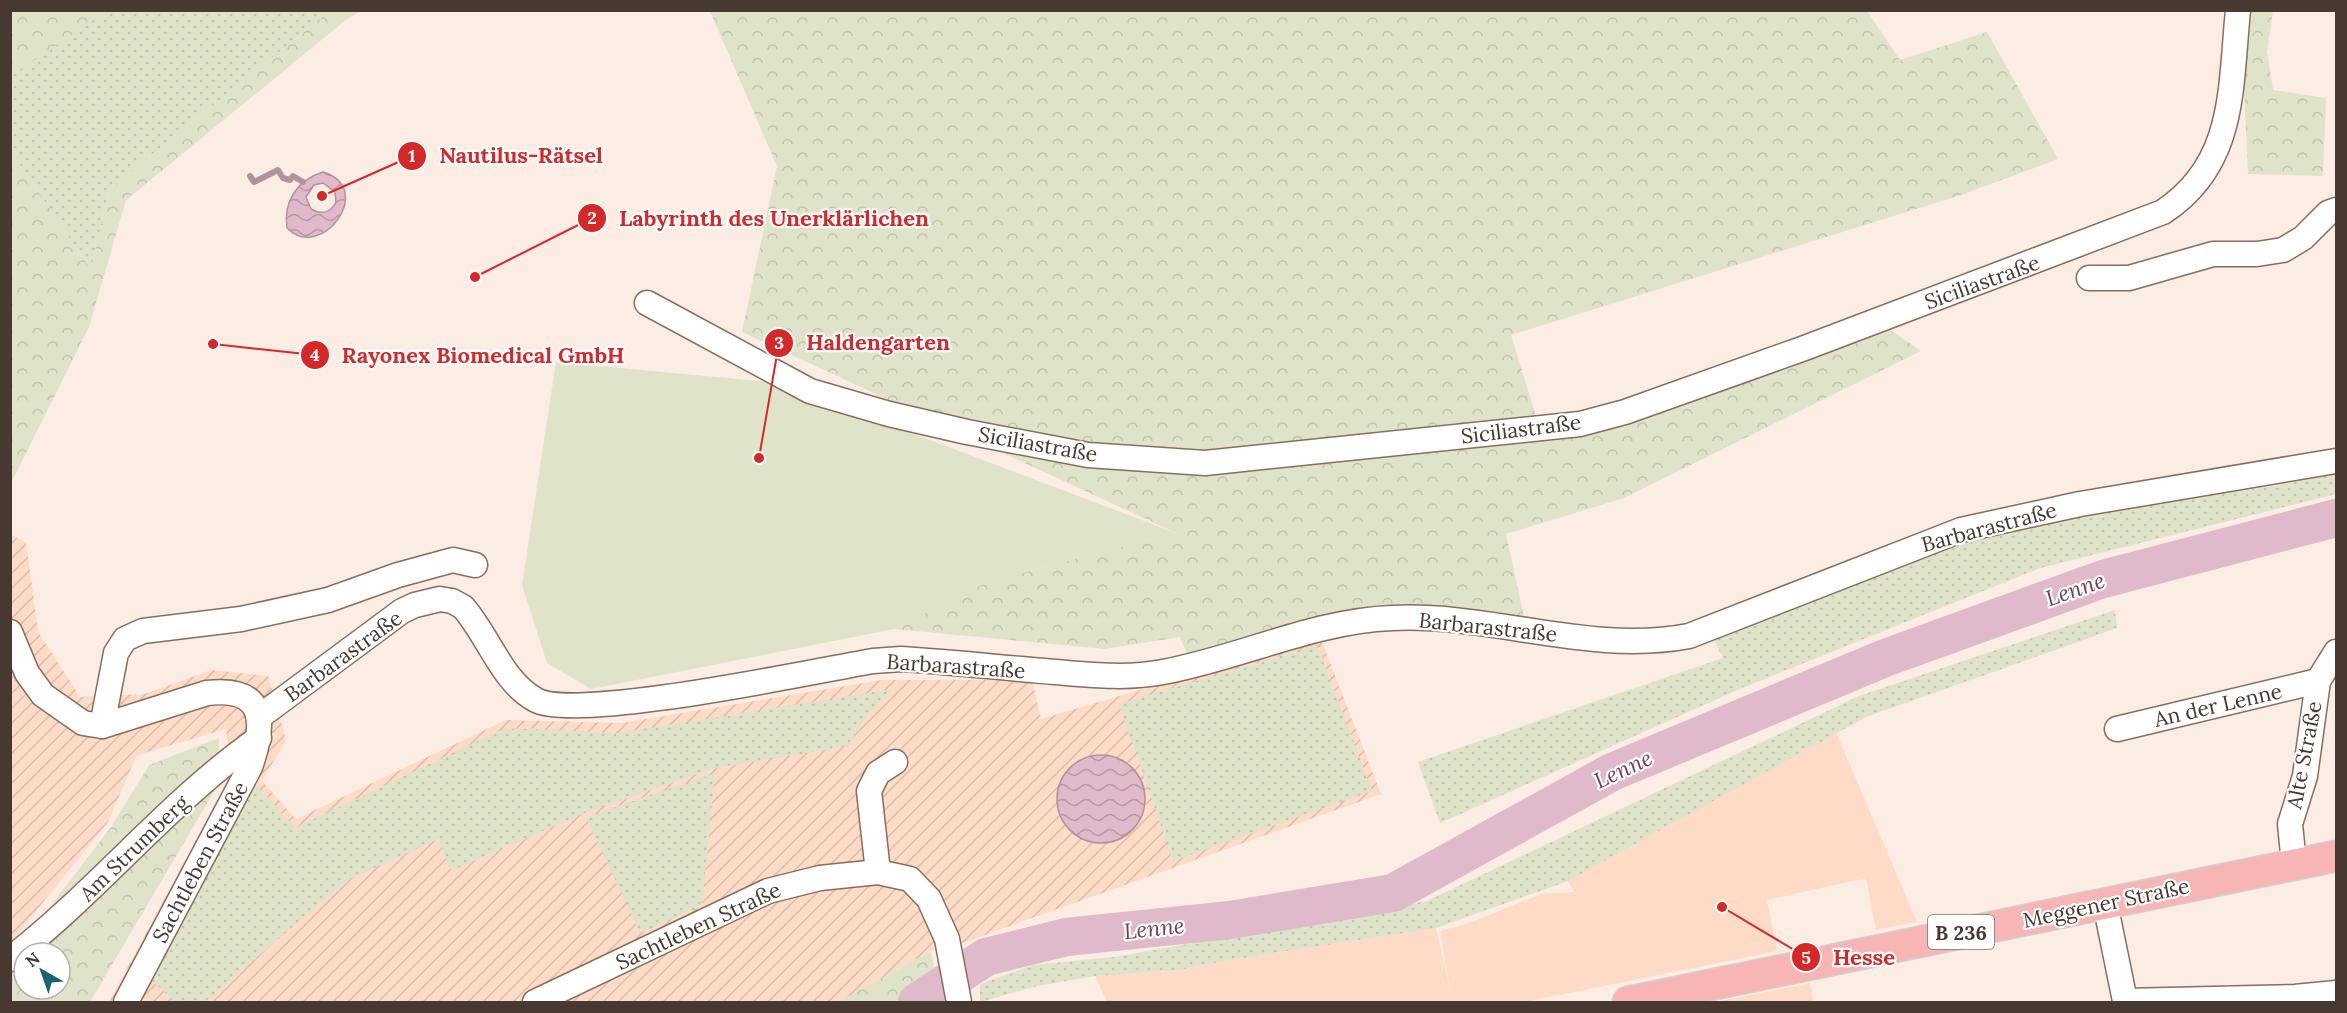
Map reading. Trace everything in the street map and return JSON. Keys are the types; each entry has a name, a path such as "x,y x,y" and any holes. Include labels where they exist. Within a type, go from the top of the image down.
{"main road":[{"name":"Meggener Straße","path":"1628,1002 2337,856"}],"street":[{"name":"Siciliastraße","path":"647,303 810,391 945,427 1088,455 1205,463 1580,424 1625,412 1802,349 2163,212 2193,188 2218,149 2227,119 2238,10"},
{"path":"2089,278 2129,278 2213,254 2257,254 2283,250 2303,238 2328,213 2337,210"},
{"name":"Barbarastraße","path":"259,728 389,619 415,605 440,599 452,601 463,607 519,686 535,700 554,706 627,703 873,661 901,659 1093,675 1138,676 1190,666 1356,621 1394,618 1470,621 1609,640 1663,641 1689,636 1961,530 2080,504 2337,461"},
{"name":"Barbarastraße","path":"102,726 116,653 125,639 142,631 241,619 327,600 398,575 453,560 475,565"},
{"path":"10,632 27,673 43,695 83,723 102,726 207,693 223,691 244,696 256,708 259,728"},
{"name":"Alte Straße","path":"2294,864 2290,824 2305,776 2318,681 2337,652"},
{"name":"An der Lenne","path":"2117,729 2318,681"},
{"name":"Am Strumberg","path":"10,959 53,926 259,728"},
{"name":"Sachtleben Straße","path":"126,1002 250,767 259,728"},
{"path":"878,872 869,791 878,773 895,762"},
{"name":"Sachtleben Straße","path":"535,1002 768,891 820,878 878,872 902,875 922,890 938,916 947,939 959,1002"},
{"path":"2105,903 2124,1001 2295,997 2337,993"}],"shaded area":[{"path":"11,535 26,542 38,631 80,697 145,694 211,670 268,676 286,740 262,781 296,819 506,720 622,723 882,680 1032,680 1041,719 1320,637 1381,794 965,942 931,951 838,1002 109,1002 231,775 226,729 137,755 108,822 11,942"},
{"path":"1836,732 1917,922 1876,930 1866,878 1767,900 1777,951 1525,1002 1107,1002 1095,976 1179,970 1436,928 1451,994 1440,931 1467,924 1541,894 1574,892 1568,881"},
{"path":"1810,983 1813,1002 1715,1002"}],"green space":[{"path":"11,10 107,10 107,11 11,76"},
{"path":"107,11 330,11 109,189 91,270 11,151 10,76"},
{"path":"330,11 361,11 347,19 126,200 89,327 11,483 11,151 91,270 109,189"},
{"path":"710,11 1867,11 1900,60 1987,32 2058,159 1961,195 1511,335 1542,436 1887,328 1921,351 1624,498 1506,534 1525,621 1395,607 1190,662 1180,637 1104,649 894,629 987,582 1176,533 742,332 777,166"},
{"path":"2248,11 2273,11 2267,51 2273,90 2326,98 2323,176 2248,174 2243,62"},
{"path":"556,362 779,383 1176,533 987,582 894,629 591,689 547,663 522,585"},
{"path":"2336,471 2336,494 2040,568 1742,688 1440,823 1418,762 1723,658 1713,638 1958,541 2073,515 2280,485"},
{"path":"2115,610 2117,628 1866,717 1568,881 1436,928 1179,970 1095,976 1037,986 980,1002 980,984 1033,965 1114,957 1427,901 1859,696"},
{"path":"1317,645 1372,791 1173,861 1119,704"},
{"path":"893,689 865,717 849,746 715,768 587,812 451,871 439,839 347,880 205,1002 175,1002 148,977 255,784 295,828 505,728 618,733"},
{"path":"219,738 219,783 90,1002 11,1002 10,959 12,956 12,1001 72,1001 72,941 24,941 111,827 149,765"},
{"path":"715,773 702,906 640,933 586,817"},
{"path":"931,951 941,1002 838,1002"}],"water":[{"path":"323,172 338,180 345,192 344,206 338,219 328,230 315,236 301,236 287,228 287,209 299,186","holes":["323,183 335,192 336,202 331,209 325,212 311,209 306,197 314,185"]},
{"path":"1101,755 1118,758 1132,768 1142,782 1145,799 1142,816 1132,830 1118,840 1101,843 1084,840 1070,830 1060,816 1057,799 1060,782 1070,768 1084,758"}],"waterway":[{"path":"250,176 254,182 278,170 283,178 290,180 293,176 303,182"},
{"name":"Lenne","path":"917,1002 986,957 1066,937 1230,920 1393,893 1612,772 1885,658 2103,579 2336,518"}],"place":[{"name":"Nautilus-Rätsel","path":"322,196"},
{"name":"Labyrinth des Unerklärlichen","path":"475,277"},
{"name":"Rayonex Biomedical GmbH","path":"213,344"},
{"name":"Haldengarten","path":"759,458"},
{"name":"Hesse","path":"1722,907"}]}
